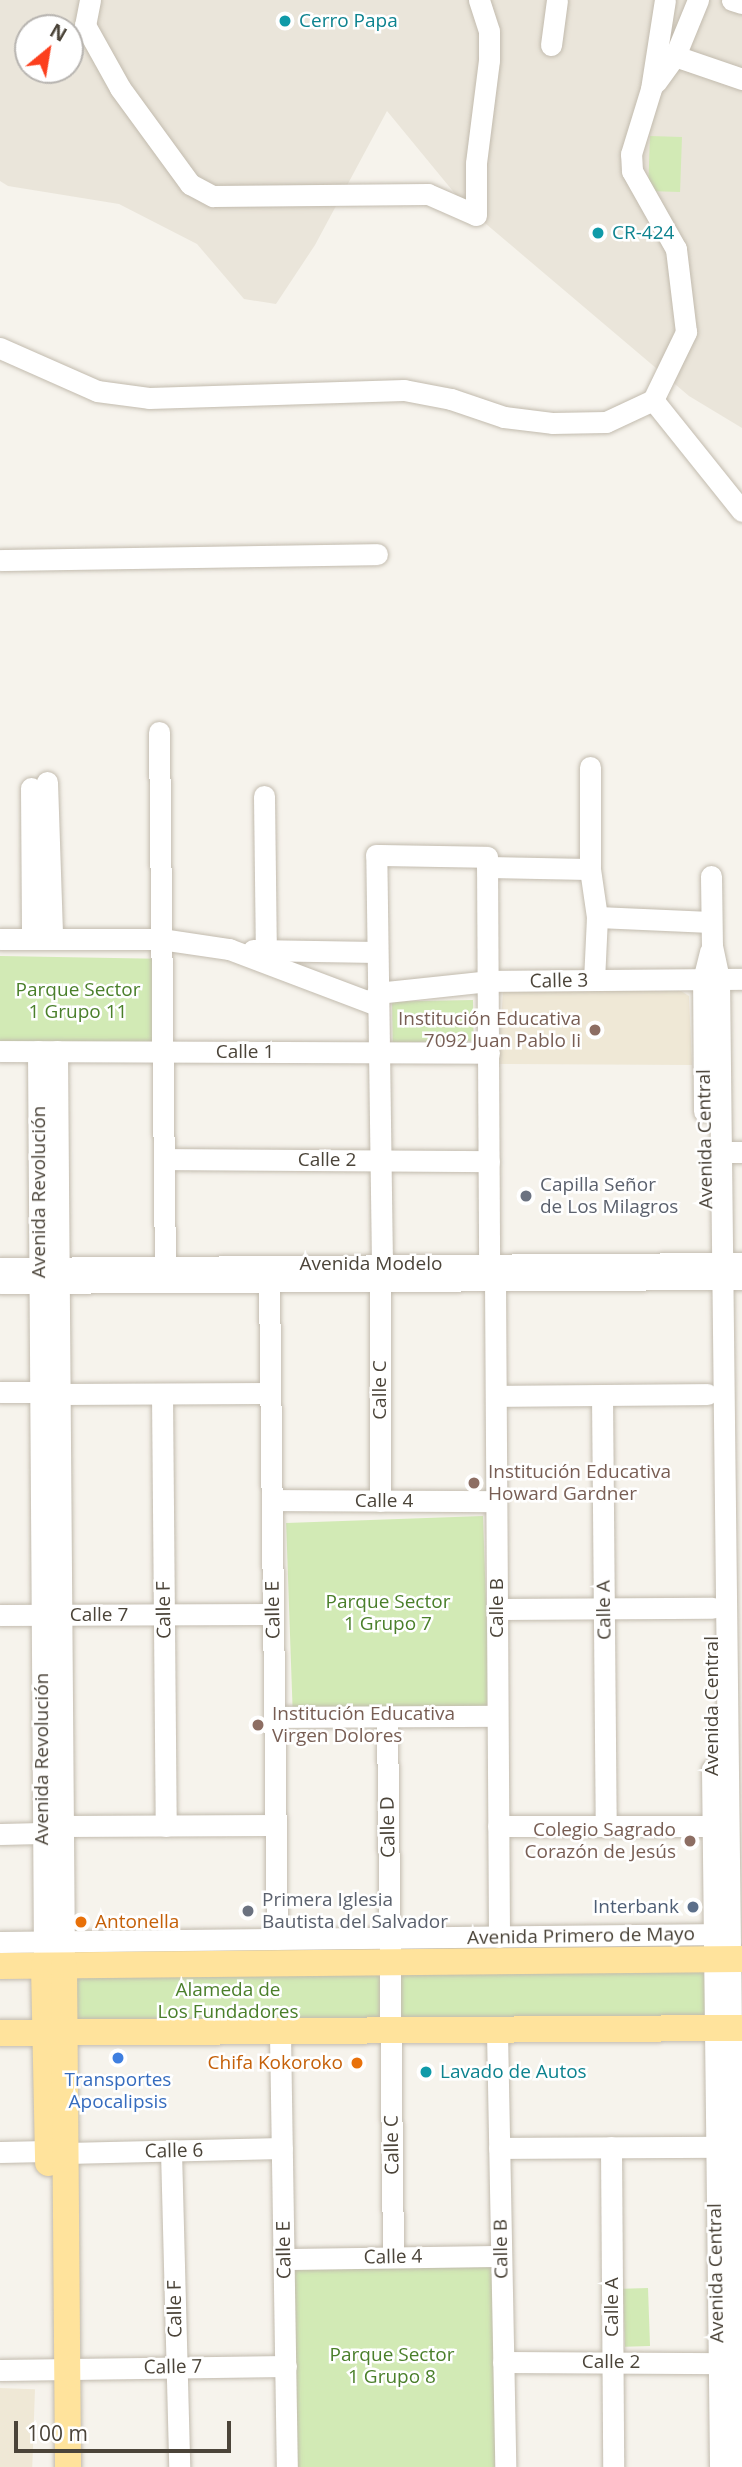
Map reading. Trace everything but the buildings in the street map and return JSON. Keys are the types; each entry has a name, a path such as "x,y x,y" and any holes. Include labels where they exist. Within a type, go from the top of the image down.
{"main road":[{"name":"Avenida Primero de Mayo","path":"0,1966 54,1954 727,1947"},
{"name":"Avenida Revolución","path":"54,1954 60,2369 68,2467"},
{"path":"0,2032 391,2033 728,2029"},
{"name":"Avenida Revolución","path":"51,2467 60,2369"}],"street":[{"path":"90,0 85,25 120,88 190,184 213,196 428,194 476,215 476,163 489,51 489,31 479,0"},
{"path":"551,45 557,0"},
{"path":"0,348 97,391 149,398 404,390 451,399 504,417 552,423 606,422 653,400 682,344 686,321 676,249 632,171 631,154 651,89 665,0"},
{"path":"651,89 675,57 698,0"},
{"path":"732,0 742,3"},
{"path":"675,57 742,79"},
{"path":"653,400 742,512"},
{"path":"0,560 377,554"},
{"path":"159,732 166,1266"},
{"path":"590,767 590,869 597,916 594,980"},
{"path":"39,785 41,937"},
{"path":"264,796 266,950"},
{"name":"Calle C","path":"380,1501 382,1160 376,855 487,858 487,867"},
{"path":"487,867 590,869"},
{"name":"Calle B","path":"487,867 489,1160 496,1396 499,1937"},
{"name":"Avenida Central","path":"711,876 713,1271 723,1389 727,1607 728,2148 736,2467"},
{"path":"597,916 711,922"},
{"path":"0,939 162,939 229,949 377,952"},
{"path":"229,949 377,999"},
{"name":"Avenida Central","path":"711,979 719,1152 713,1271"},
{"name":"Calle 3","path":"377,999 489,981 742,979"},
{"name":"Calle 1","path":"0,1051 489,1053"},
{"name":"Avenida Revolución","path":"47,1051 54,1954"},
{"path":"719,1152 742,1152"},
{"name":"Calle 2","path":"164,1159 489,1160"},
{"name":"Avenida Modelo","path":"0,1283 49,1275 166,1266 381,1272 713,1271 742,1263"},
{"name":"Avenida Modelo","path":"0,1268 49,1275 269,1281 381,1272"},
{"name":"Avenida Modelo","path":"713,1271 742,1279"},
{"name":"Calle E","path":"269,1281 277,1939"},
{"path":"496,1396 601,1395 723,1389"},
{"path":"0,1392 271,1393"},
{"name":"Calle F","path":"162,1394 166,1826"},
{"name":"Calle A","path":"601,1395 606,1825"},
{"name":"Calle 4","path":"272,1500 496,1501"},
{"path":"497,1609 727,1607"},
{"name":"Calle 7","path":"51,1615 273,1614"},
{"path":"0,1615 51,1615"},
{"path":"274,1717 497,1716"},
{"name":"Calle D","path":"387,1717 391,2033"},
{"path":"0,1833 166,1826 276,1825"},
{"path":"498,1826 727,1825"},
{"name":"Avenida Primero de Mayo","path":"0,1942 54,1954 277,1939 389,1949 499,1937 727,1947"},
{"name":"Calle B","path":"498,2032 505,2467"},
{"name":"Calle E","path":"280,2033 287,2467"},
{"name":"Calle C","path":"391,2033 393,2257"},
{"name":"Calle A","path":"611,2147 613,2467"},
{"name":"Calle 6","path":"57,2152 282,2148"},
{"path":"499,2148 728,2148"},
{"name":"Calle F","path":"171,2151 179,2467"},
{"path":"0,2152 57,2152"},
{"name":"Calle 4","path":"284,2259 501,2256"},
{"name":"Calle 2","path":"503,2362 732,2363"},
{"name":"Avenida Central","path":"720,2467 732,2363"},
{"name":"Calle 7","path":"60,2369 286,2366"},
{"path":"0,2370 60,2369"}],"shaded area":[{"path":"0,0 742,0 742,428 689,396 466,207 387,111 315,245 276,304 244,299 197,244 119,204 8,186 0,181"},
{"name":"Institución Educativa 7092 Juan Pablo Ii","path":"503,991 681,991 689,996 692,1065 498,1064"},
{"path":"0,2388 35,2389 32,2467 0,2467"}],"green space":[{"path":"650,136 682,137 680,192 648,191"},
{"name":"Parque Sector 1 Grupo 11","path":"0,956 157,959 155,1046 0,1043"},
{"path":"473,1000 474,1041 393,1042 392,1001"},
{"name":"Parque Sector 1 Grupo 7","path":"483,1516 490,1709 293,1716 286,1523"},
{"path":"699,1969 705,1974 706,2016 401,2024 397,1981 401,1974"},
{"name":"Alameda de Los Fundadores","path":"376,1974 381,1978 380,2023 76,2026 76,1975"},
{"name":"Parque Sector 1 Grupo 8","path":"290,2263 495,2263 495,2467 290,2467"},
{"path":"648,2288 650,2346 625,2347 623,2289"}],"place":[{"name":"Cerro Papa","path":"285,21"},
{"name":"CR-424","path":"598,233"},
{"name":"Institución Educativa 7092 Juan Pablo Ii","path":"595,1030"},
{"name":"Capilla Señor de Los Milagros","path":"526,1196"},
{"name":"Institución Educativa Howard Gardner","path":"474,1483"},
{"name":"Institución Educativa Virgen Dolores","path":"258,1725"},
{"name":"Colegio Sagrado Corazón de Jesús","path":"690,1841"},
{"name":"Interbank","path":"693,1907"},
{"name":"Primera Iglesia Bautista del Salvador","path":"248,1911"},
{"name":"Antonella","path":"81,1922"},
{"name":"Transportes Apocalipsis","path":"118,2058"},
{"name":"Chifa Kokoroko","path":"357,2063"},
{"name":"Lavado de Autos","path":"426,2072"}]}
